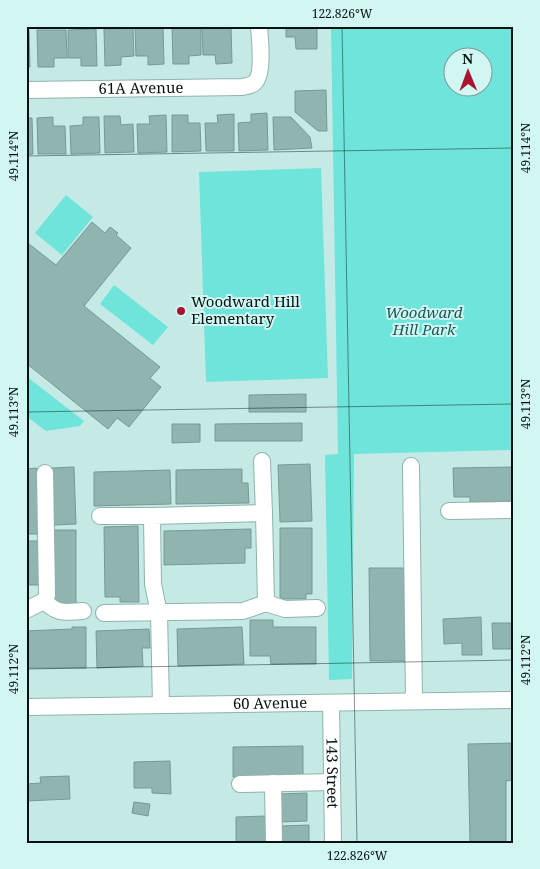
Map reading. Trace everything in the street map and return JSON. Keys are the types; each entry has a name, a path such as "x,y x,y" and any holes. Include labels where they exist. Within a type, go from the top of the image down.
{"street":[{"name":"61A Avenue","path":"26,90 242,87 255,83 259,75 259,26"},
{"path":"262,461 266,603"},
{"path":"411,466 414,701"},
{"path":"26,610 44,601 47,595 45,473"},
{"path":"449,511 514,510"},
{"path":"100,516 264,513"},
{"path":"152,516 153,584 159,612 161,705"},
{"path":"44,601 53,610 58,612 83,611"},
{"path":"104,613 242,611 266,603 284,609 317,608"},
{"name":"60 Avenue","path":"26,707 514,700"},
{"name":"143 Street","path":"331,703 333,843"},
{"path":"240,784 332,782"},
{"path":"273,783 274,843"}],"green space":[{"name":"Woodward Hill Park","path":"331,26 514,26 514,450 354,454 352,679 329,680 325,455 338,454"},
{"path":"321,168 328,378 206,382 199,172"},
{"path":"66,195 93,217 62,255 35,233"},
{"path":"114,285 168,327 153,345 100,304"},
{"path":"26,376 84,421 80,426 46,431 26,416"}],"building":[{"path":"231,26 232,63 216,64 215,55 203,55 202,27"},
{"path":"286,26 317,26 317,49 296,49 295,37 286,37"},
{"path":"172,27 201,27 201,55 189,56 189,64 173,64"},
{"path":"133,28 134,56 121,57 121,65 105,66 104,29"},
{"path":"135,28 163,28 164,64 148,65 148,56 136,56"},
{"path":"96,29 97,66 81,66 81,58 68,58 68,30"},
{"path":"26,30 29,30 30,67 26,67"},
{"path":"37,30 66,30 67,58 54,58 54,67 38,67"},
{"path":"326,90 327,131 318,131 295,112 295,91"},
{"path":"267,113 268,150 239,151 238,123 251,122 251,114"},
{"path":"234,114 234,151 206,151 205,123 218,123 217,115"},
{"path":"166,115 167,152 138,153 137,124 150,124 149,116"},
{"path":"172,115 188,115 188,123 200,123 201,151 172,152"},
{"path":"104,116 120,116 121,125 133,124 134,152 105,153"},
{"path":"53,117 53,126 65,126 66,154 38,154 37,118"},
{"path":"83,117 99,117 100,153 71,154 70,126 83,125"},
{"path":"273,117 291,117 310,137 312,148 274,150"},
{"path":"26,118 32,118 33,154 26,155"},
{"path":"92,222 105,233 110,227 131,248 84,306 160,367 150,378 161,387 129,427 117,418 108,429 26,363 26,247 29,244 56,265"},
{"path":"306,394 306,412 249,412 249,395"},
{"path":"302,423 302,441 215,441 215,424"},
{"path":"172,424 200,424 200,442 172,443"},
{"path":"310,464 312,521 280,522 278,465"},
{"path":"74,467 76,524 54,525 52,468"},
{"path":"514,467 514,501 470,502 470,497 454,497 453,468"},
{"path":"37,468 38,534 26,534 26,469"},
{"path":"242,469 242,483 248,483 249,503 176,504 176,470"},
{"path":"170,470 171,504 94,506 94,472"},
{"path":"138,526 139,602 120,602 120,597 105,597 104,527"},
{"path":"280,528 312,528 312,594 306,594 306,599 280,599"},
{"path":"251,529 251,548 245,548 245,563 164,565 164,531"},
{"path":"54,530 76,530 76,605 54,605"},
{"path":"26,541 39,541 39,585 26,585"},
{"path":"369,568 404,568 405,661 370,661"},
{"path":"481,617 482,655 462,655 462,643 444,644 443,619"},
{"path":"250,620 273,620 273,627 316,627 316,664 271,664 270,656 250,656"},
{"path":"492,623 514,623 514,649 493,649"},
{"path":"72,627 86,627 86,668 26,668 26,631 72,629"},
{"path":"242,627 244,664 178,666 177,629"},
{"path":"149,629 150,648 142,648 143,666 97,668 96,631"},
{"path":"514,743 514,780 506,781 506,843 470,843 468,744"},
{"path":"303,746 303,775 233,777 233,747"},
{"path":"170,761 171,794 152,793 152,788 134,788 134,762"},
{"path":"69,776 70,799 26,801 26,784 41,783 40,777"},
{"path":"307,793 307,821 280,822 279,794"},
{"path":"134,802 150,804 148,816 132,813"},
{"path":"266,816 266,843 236,843 236,817"},
{"path":"309,825 309,843 282,843 281,826"}],"place":[{"name":"Woodward Hill Elementary","path":"181,311"}]}
